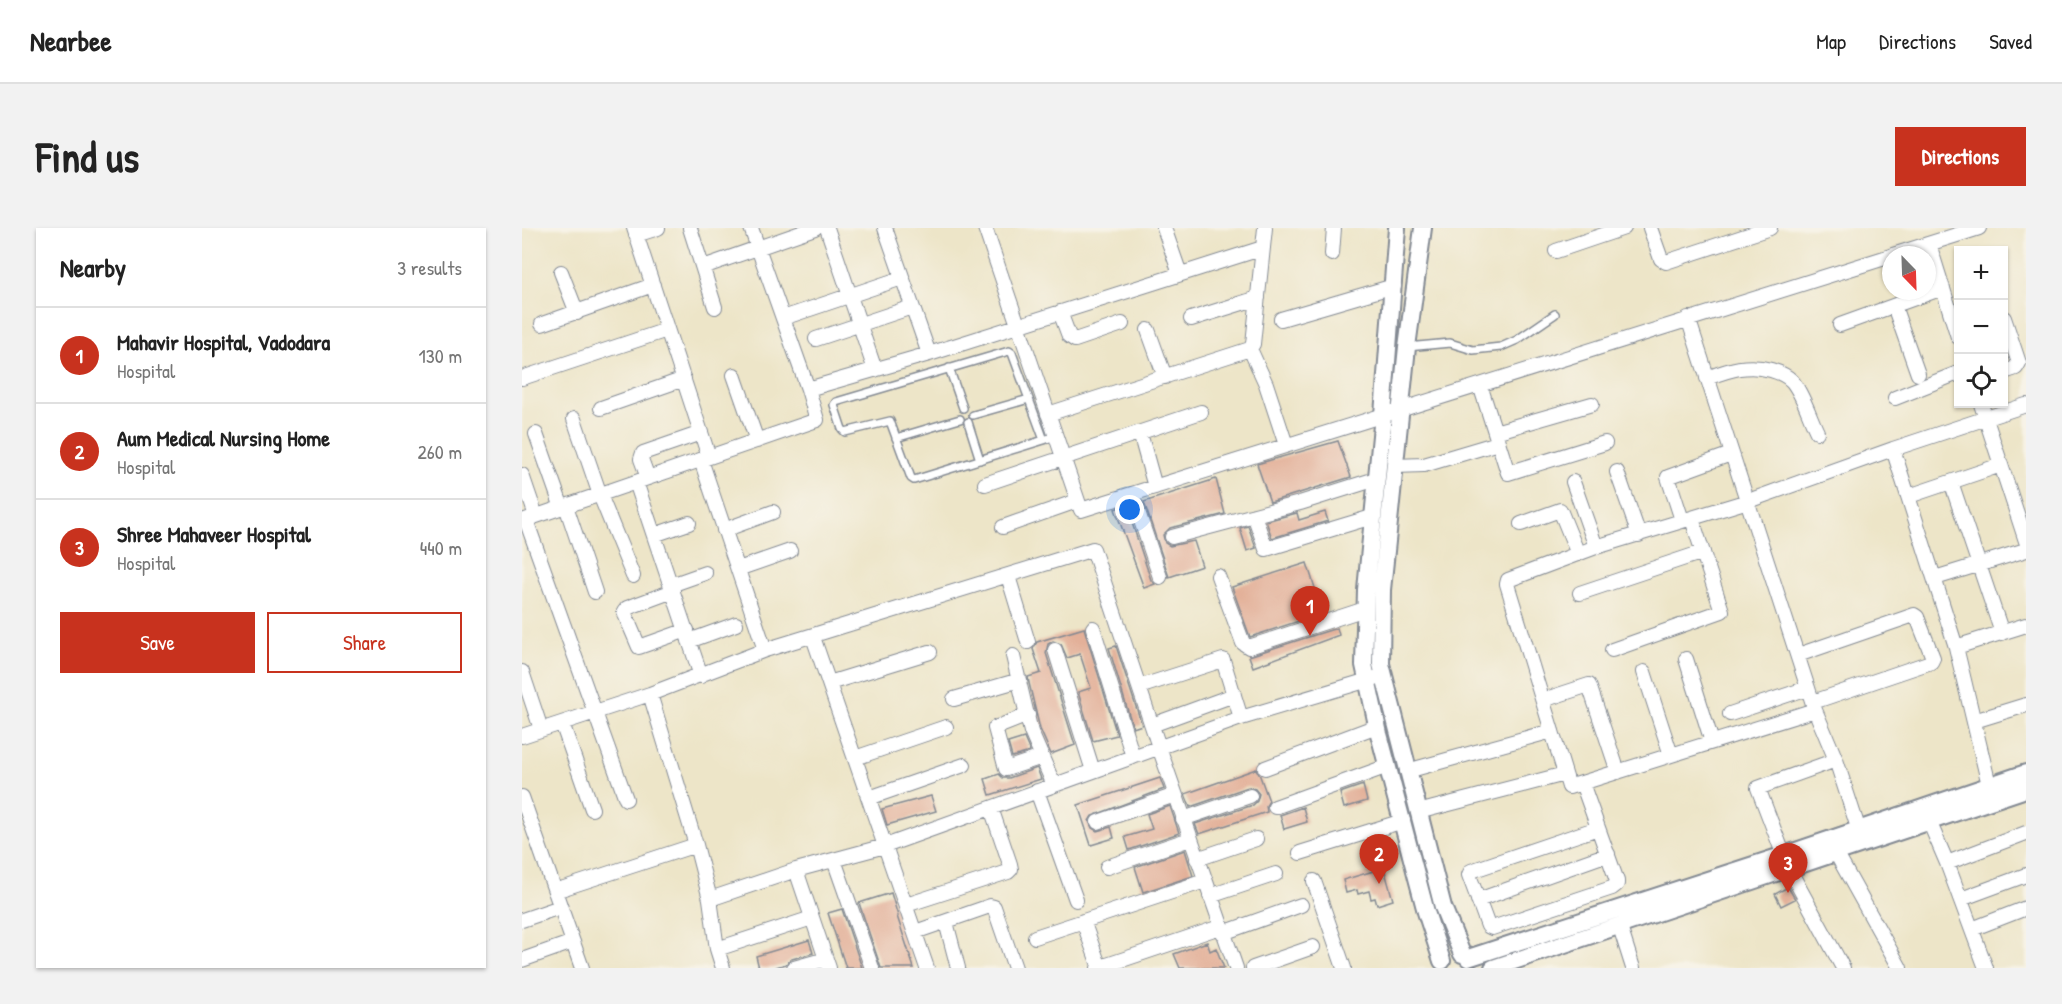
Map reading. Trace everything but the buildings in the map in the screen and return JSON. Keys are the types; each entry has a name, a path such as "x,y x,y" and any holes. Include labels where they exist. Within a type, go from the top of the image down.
{"street":[{"path":"658,228 635,231 701,433 705,459 724,530 765,650"},
{"path":"690,228 715,307"},
{"path":"528,519 815,422 817,418 808,389 751,228"},
{"path":"703,267 815,228"},
{"path":"827,228 875,370"},
{"path":"885,228 929,354"},
{"path":"985,228 1048,414 1049,438 1062,458 1081,510 1882,258"},
{"path":"1164,228 1180,274"},
{"path":"1048,414 1250,349 1253,344 1265,228"},
{"path":"1332,254 1334,228"},
{"path":"1397,228 1394,286 1365,609 1364,665 1377,726 1440,966"},
{"path":"1423,228 1407,346 1382,590 1381,664 1443,907 1467,960"},
{"path":"1556,251 1624,228"},
{"path":"1650,228 1661,259 1666,262 1770,228"},
{"path":"1922,246 1980,228"},
{"path":"1929,244 1954,322"},
{"path":"808,389 929,354 1263,248"},
{"path":"561,272 577,313"},
{"path":"783,318 902,278"},
{"path":"542,324 653,285"},
{"path":"1281,319 1394,286"},
{"path":"1840,325 1943,288"},
{"path":"1191,320 1258,298"},
{"path":"1894,306 1918,374"},
{"path":"816,339 912,307"},
{"path":"1060,312 1069,336 1075,340 1122,324"},
{"path":"1688,318 1808,688 1836,760 1861,837"},
{"path":"522,378 667,330"},
{"path":"1149,330 1165,377"},
{"path":"2008,330 2019,363 2016,368 2008,371"},
{"path":"1250,349 1266,384 1286,445"},
{"path":"1707,378 1745,366 1758,366 1781,373 1797,388 1817,432"},
{"path":"734,375 758,441"},
{"path":"1895,398 1954,375"},
{"path":"602,408 684,379"},
{"path":"1480,385 1508,473 1605,443"},
{"path":"1395,466 1424,465 1592,404"},
{"path":"1798,655 1914,615 1917,616 1933,658 1930,662 1814,706 1712,742 1569,787 1507,584 1512,577 1596,547 1748,501 1893,449 2026,405"},
{"path":"1983,408 2026,541"},
{"path":"985,484 1201,412"},
{"path":"574,419 600,495 633,576"},
{"path":"701,433 643,453 641,459 642,480 654,535 701,676"},
{"path":"1140,433 1155,487"},
{"path":"537,434 595,592"},
{"path":"1893,449 1956,647 1989,785"},
{"path":"1612,650 1722,611 1703,552 1668,477 1731,454"},
{"path":"1909,496 2001,465"},
{"path":"1617,472 1639,535"},
{"path":"522,475 528,519 626,799"},
{"path":"1172,537 1376,479"},
{"path":"1573,482 1596,547"},
{"path":"1951,482 2002,633"},
{"path":"1132,494 1160,577"},
{"path":"1003,527 1077,501"},
{"path":"1521,524 1560,510 1578,554"},
{"path":"724,530 773,512"},
{"path":"1254,515 1266,549 1372,517"},
{"path":"654,535 689,524"},
{"path":"522,736 701,676 765,650 1093,549 1190,839 1236,968"},
{"path":"1935,578 2026,550"},
{"path":"738,569 790,551"},
{"path":"1580,593 1703,552"},
{"path":"705,573 627,608 624,612 639,647 736,624"},
{"path":"1008,576 1028,642"},
{"path":"1218,576 1243,643 1249,647 1365,609"},
{"path":"1956,647 2026,625"},
{"path":"1093,628 1133,757"},
{"path":"813,636 927,968"},
{"path":"1054,650 1093,771"},
{"path":"829,683 930,652"},
{"path":"1013,656 1031,732 1054,785"},
{"path":"1686,659 1712,742"},
{"path":"1139,687 1223,660 1241,718"},
{"path":"522,672 541,729"},
{"path":"1644,672 1671,755"},
{"path":"710,899 796,870 885,846 1241,718 1383,675"},
{"path":"954,699 1020,680"},
{"path":"1543,700 1589,685 1618,771"},
{"path":"1730,714 1808,688"},
{"path":"650,694 696,845 710,899 717,949 723,968"},
{"path":"1152,725 1234,695"},
{"path":"1974,721 2026,705"},
{"path":"1028,715 994,728 1006,769 1042,757"},
{"path":"562,723 592,809"},
{"path":"1265,768 1377,726"},
{"path":"855,758 946,727"},
{"path":"1407,771 1552,731"},
{"path":"1836,760 1758,788 1786,862 1843,968"},
{"path":"869,798 964,765"},
{"path":"1275,807 1388,766"},
{"path":"1440,966 1450,954 1467,960 1786,862 1861,837 1989,785 2026,773"},
{"path":"1418,812 1565,774"},
{"path":"1582,783 1608,854 1617,884 1612,888 1492,928 1485,922 1469,875 1471,871 1598,828"},
{"path":"1494,968 1620,927 1786,862 1836,854 1861,837 1929,821 2026,789"},
{"path":"1037,791 1076,900"},
{"path":"1098,822 1175,795"},
{"path":"1184,819 1250,795"},
{"path":"522,797 582,968"},
{"path":"906,906 1008,872 1011,869 991,808"},
{"path":"1300,853 1402,821"},
{"path":"1929,821 1986,968"},
{"path":"1947,863 2026,833"},
{"path":"1107,867 1190,839"},
{"path":"1197,859 1256,839"},
{"path":"555,891 696,845"},
{"path":"1478,900 1608,854"},
{"path":"1836,854 1900,968"},
{"path":"834,860 872,968"},
{"path":"794,968 827,963 796,870"},
{"path":"1210,896 1276,874"},
{"path":"1961,899 2026,875"},
{"path":"1035,937 1205,881"},
{"path":"1314,882 1344,968"},
{"path":"915,932 990,906 994,907 1015,968"},
{"path":"1083,921 1099,968 1301,906"},
{"path":"522,920 560,907"},
{"path":"1972,929 2026,908"},
{"path":"717,949 812,918"},
{"path":"946,922 958,968"},
{"path":"1620,927 1633,968"},
{"path":"522,960 573,942"},
{"path":"1253,968 1313,947"}],"lane":[{"path":"1407,346 1450,343 1473,350 1501,347 1517,340 1555,314"},
{"path":"1011,351 1029,399 1049,438 914,480 911,478 888,420 843,431 835,403 949,368 1011,351"},
{"path":"949,368 963,408"},
{"path":"973,415 1029,399"},
{"path":"963,408 970,409 973,415 972,420 968,423"},
{"path":"963,408 959,412 960,419 968,423"},
{"path":"896,438 960,419"},
{"path":"968,423 980,460"}],"place":[{"name":"Mahavir Hospital, Vadodara","path":"1310,636"},
{"name":"Aum Medical Nursing Home","path":"1379,884"},
{"name":"Shree Mahaveer Hospital","path":"1788,893"}]}
